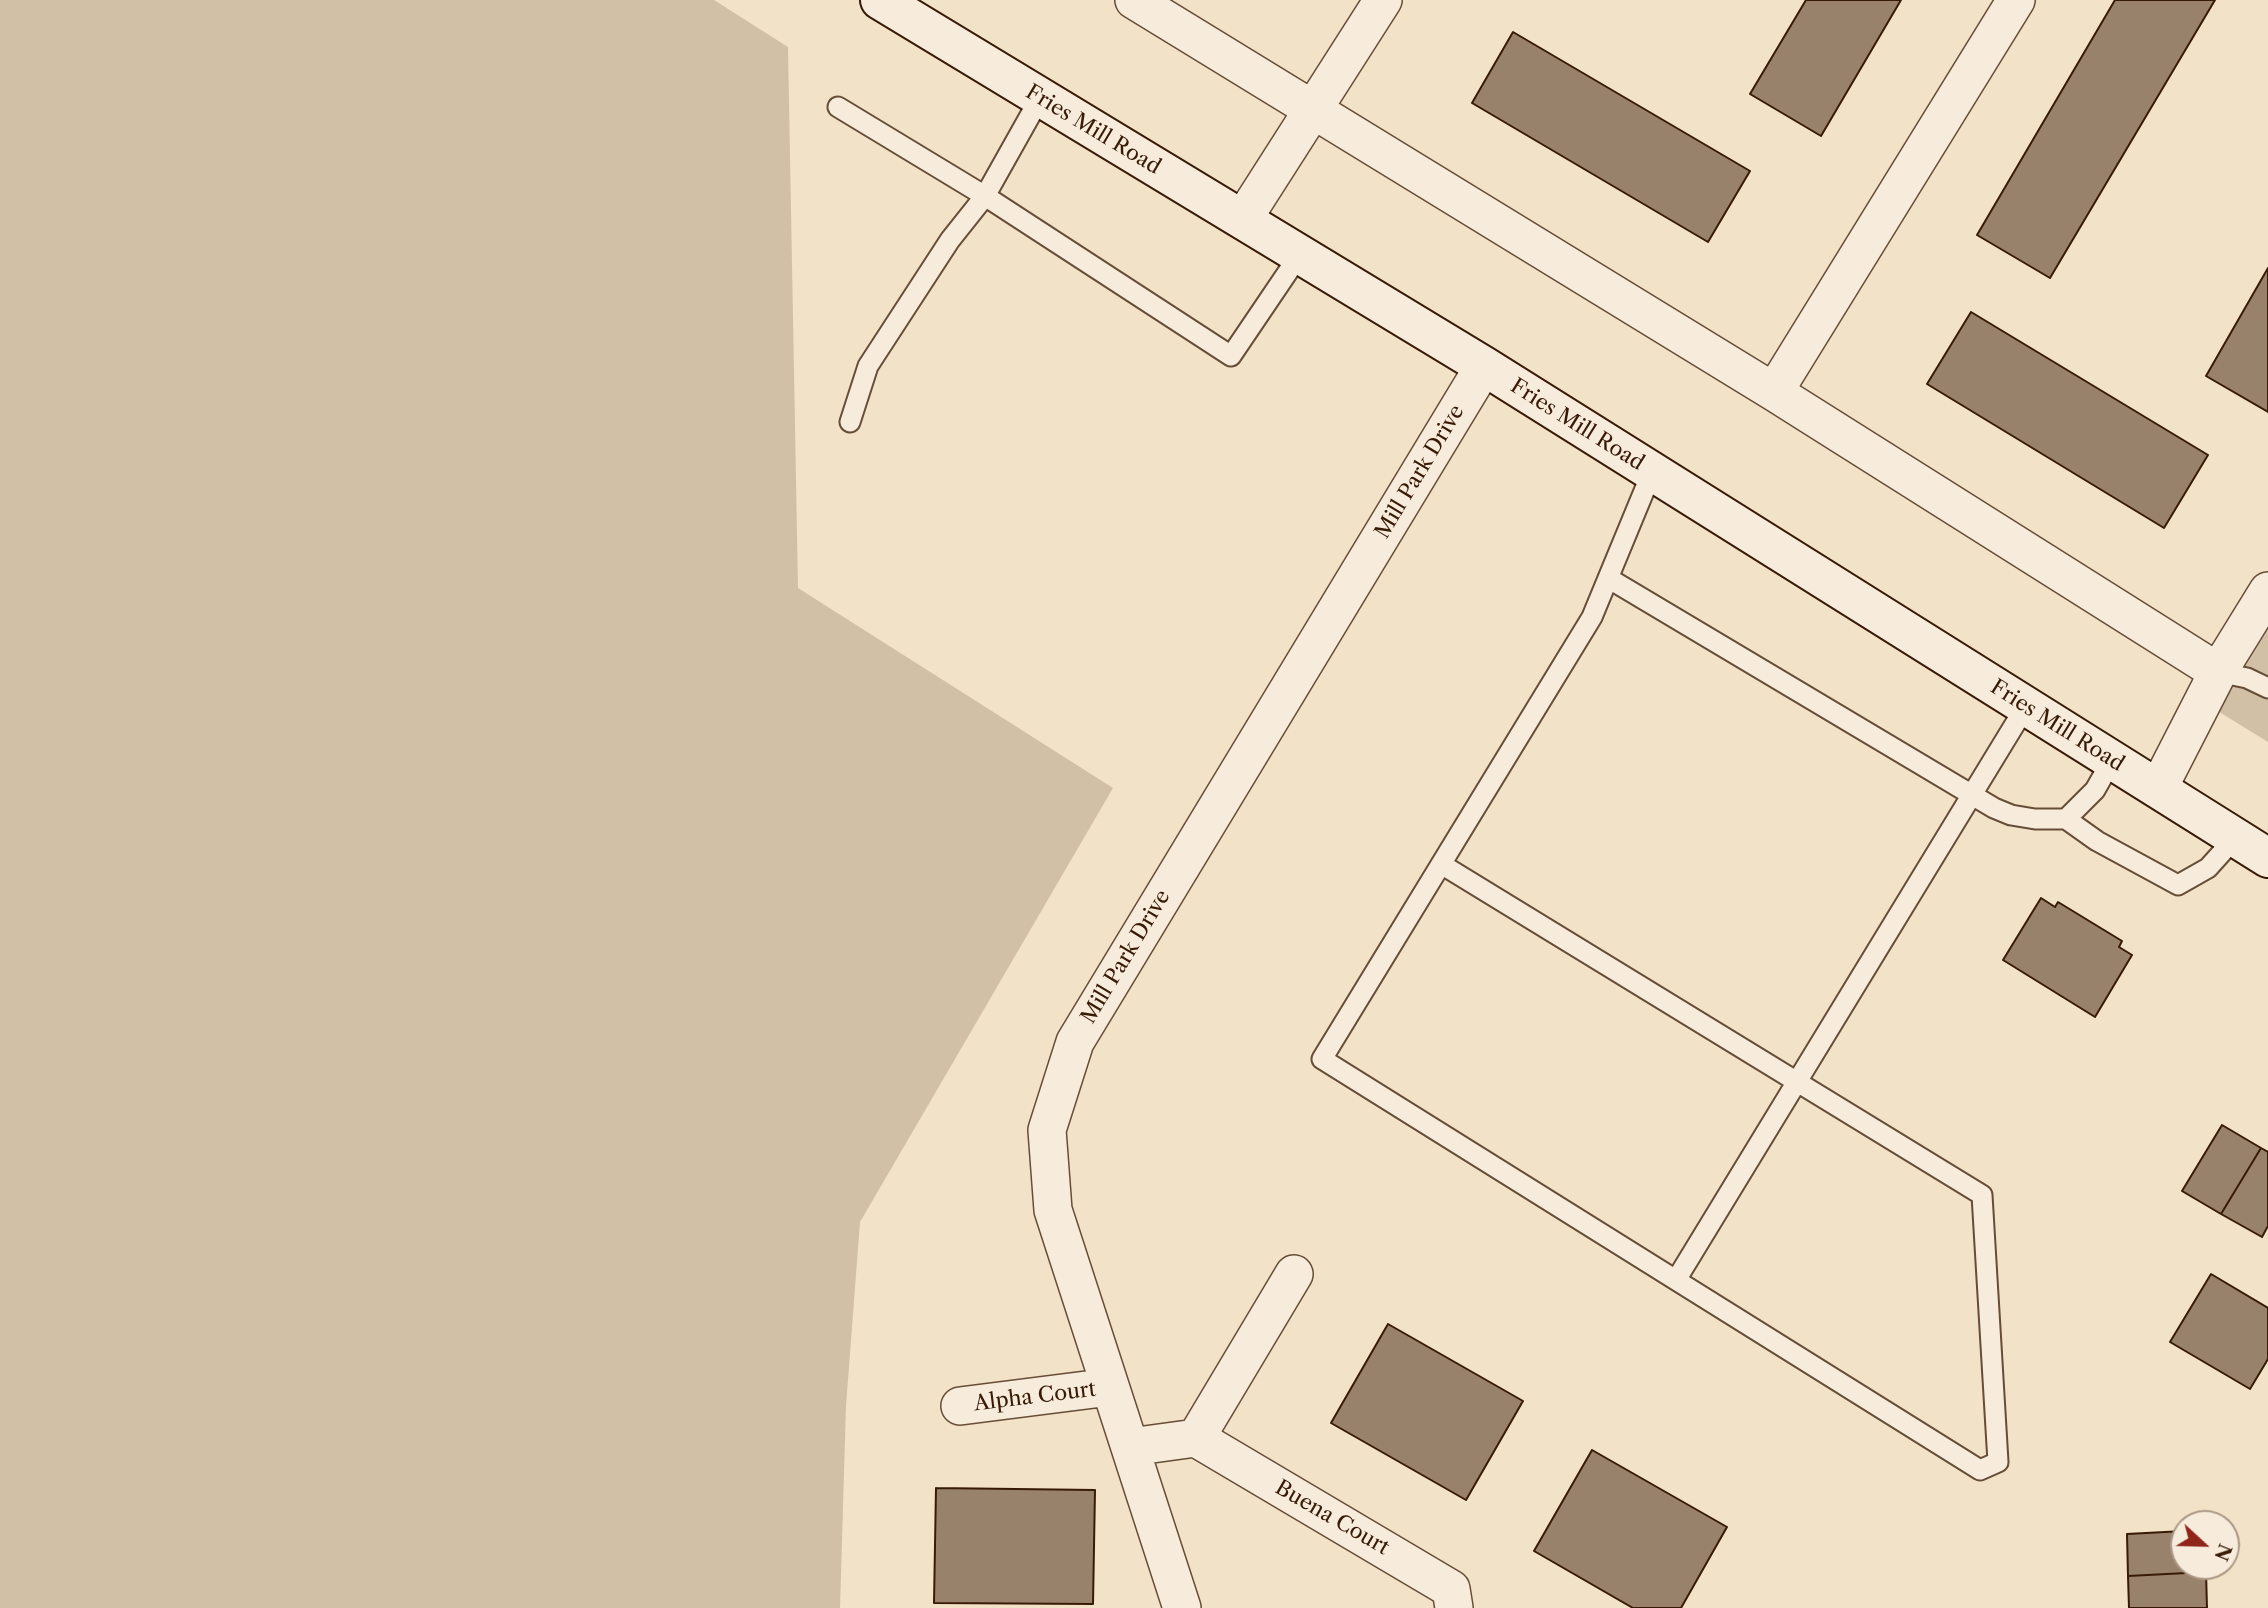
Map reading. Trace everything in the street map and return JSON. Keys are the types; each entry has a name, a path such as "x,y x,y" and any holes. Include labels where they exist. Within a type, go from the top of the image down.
{"main road":[{"name":"Fries Mill Road","path":"880,0 1484,366 2268,858"}],"street":[{"path":"1134,0 1774,392 2218,672"},
{"path":"1243,219 1383,0"},
{"path":"1774,392 2017,0"},
{"name":"Mill Park Drive","path":"1182,1608 1053,1210 1047,1130 1075,1042 1484,366"},
{"path":"2158,789 2218,672 2268,591"},
{"path":"1130,1447 1196,1438 1294,1274"},
{"name":"Alpha Court","path":"960,1406 1110,1387"},
{"name":"Buena Court","path":"1196,1438 1451,1589 1454,1608"}],"lane":[{"path":"850,422 868,366 950,240 985,196 1040,98"},
{"path":"838,107 985,196 1231,356 1300,254"},
{"path":"1441,864 1982,1195 1998,1462 1980,1470 1322,1059 1441,864 1592,617 1652,472"},
{"path":"1608,578 1971,794 2011,815 2035,819 2066,819 2097,841 2178,885 2208,868 2235,838"},
{"path":"2218,672 2247,678 2268,688"},
{"path":"1676,1280 2026,706"},
{"path":"2066,819 2095,790 2112,760"}],"shaded area":[{"path":"0,0 714,0 788,47 798,588 1113,788 860,1222 846,1406 840,1608 0,1608"},
{"path":"2268,628 2268,742 2216,710"}],"building":[{"path":"1806,0 1901,0 1821,136 1750,94"},
{"path":"2115,0 2215,0 2050,278 1977,235"},
{"path":"1513,32 1750,171 1708,242 1472,103"},
{"path":"2268,268 2268,412 2206,376"},
{"path":"1971,312 2208,455 2164,528 1927,384"},
{"path":"2041,898 2055,907 2058,902 2122,941 2119,947 2132,955 2095,1017 2003,960"},
{"path":"2222,1125 2261,1148 2221,1214 2182,1191"},
{"path":"2261,1148 2268,1152 2268,1226 2262,1237 2221,1214"},
{"path":"2211,1274 2268,1308 2268,1359 2250,1389 2170,1342"},
{"path":"1388,1324 1523,1401 1466,1500 1331,1423"},
{"path":"1592,1450 1727,1527 1681,1608 1633,1608 1534,1551"},
{"path":"936,1488 1095,1490 1093,1604 934,1603"},
{"path":"2170,1532 2170,1574 2128,1576 2127,1534"},
{"path":"2170,1574 2170,1580 2206,1580 2207,1608 2129,1608 2128,1576"}]}
